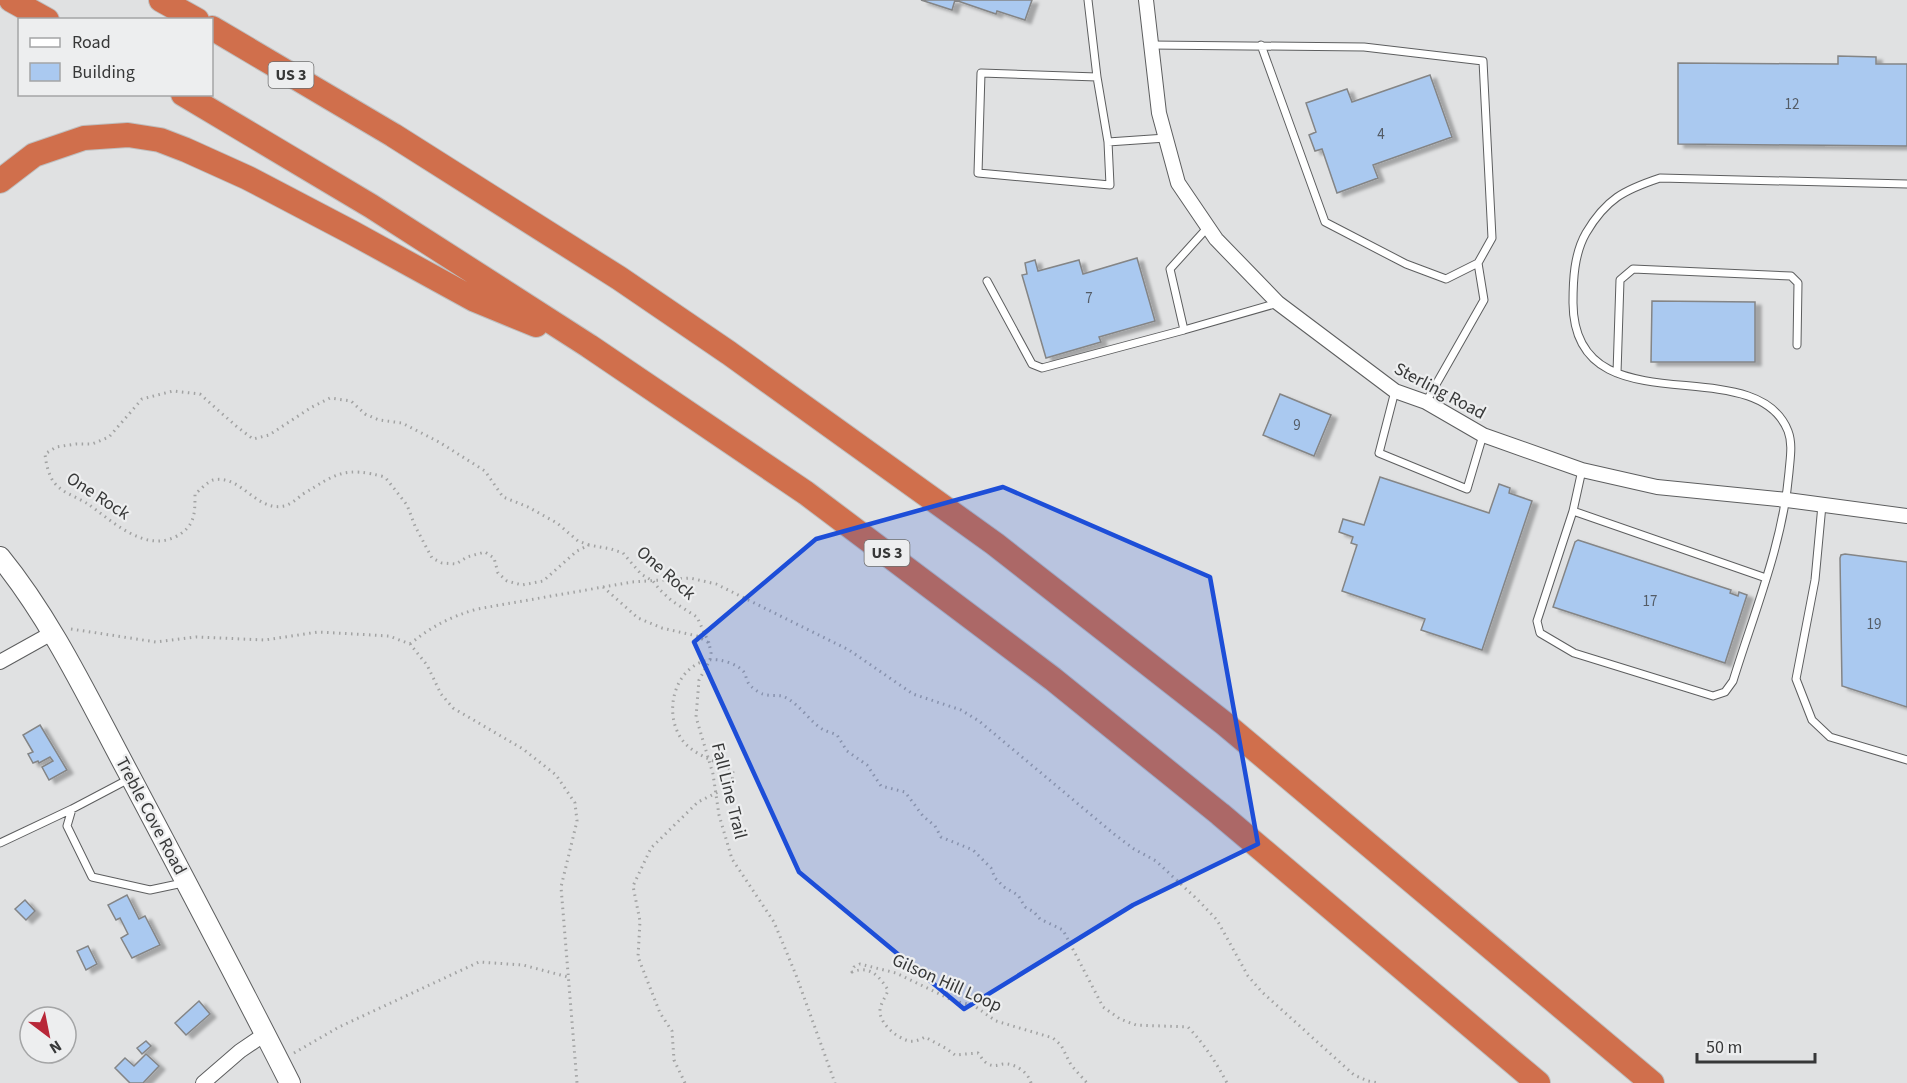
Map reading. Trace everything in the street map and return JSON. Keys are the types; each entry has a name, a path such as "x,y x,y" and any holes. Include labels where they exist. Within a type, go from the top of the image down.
{"highway":[{"path":"11,0 43,18"},
{"path":"161,0 186,11"},
{"name":"US 3","path":"213,29 393,135 619,278 729,352 995,544 1225,724 1652,1083"},
{"name":"US 3","path":"186,96 371,206 589,346 806,493 1053,679 1220,814 1538,1083"},
{"path":"0,181 34,155 84,138 128,135 160,141 248,178 475,300 589,346"}],"main road":[{"name":"Treble Cove Road","path":"3,565 50,629 131,778 290,1083"}],"street":[{"name":"Sterling Road","path":"1146,0 1159,112 1178,183 1216,239 1278,303 1395,391 1426,402 1483,435 1582,470 1657,487 1787,500 1907,516"},
{"path":"0,662 50,629"},
{"path":"203,1083 240,1051 265,1034"}],"lane":[{"path":"1088,0 1097,77 1108,142 1110,185 978,173 981,73 1097,77"},
{"path":"1151,45 1261,45 1364,48 1483,61 1492,238 1478,263 1446,279 1406,264 1325,222 1261,45"},
{"path":"1108,142 1166,138"},
{"path":"1582,470 1573,512 1537,621 1540,633 1574,652 1713,696 1725,692 1732,681 1766,578 1787,500 1790,437 1780,418 1764,404 1751,397 1632,378 1610,370 1595,360 1586,351 1578,336 1573,314 1573,285 1577,253 1586,233 1607,204 1629,189 1660,178 1907,184"},
{"path":"1184,330 1170,269 1208,227"},
{"path":"1426,402 1484,300 1478,263"},
{"path":"1617,373 1620,280 1634,269 1791,276 1798,283 1797,345"},
{"path":"987,281 1032,364 1042,368 1278,303"},
{"path":"1395,391 1379,453 1467,489 1483,435"},
{"path":"1822,505 1815,580 1796,679 1812,720 1830,737 1907,760"},
{"path":"1573,512 1766,578"},
{"path":"0,843 131,778"},
{"path":"72,809 67,826 92,877 150,890 186,883"}],"path":[{"name":"One Rock","path":"589,545 577,551 543,581 522,585 507,581 502,577 498,573 494,558 485,552 467,557 456,564 442,563 432,558 398,491 384,477 360,472 340,473 324,480 284,506 264,504 228,480 211,480 195,494 195,514 186,531 169,539 152,541 124,530 54,483 46,466 45,454 56,447 92,444 109,437 142,399 173,391 200,394 253,439 269,435 330,398 351,401 366,414 379,420 402,423 439,442 485,471 503,497 557,522 578,541 623,553 641,574 653,581 672,601 697,617 708,643"},
{"path":"410,644 429,629 452,616 477,609 603,587 653,581 690,578 716,584 849,650 913,694 961,710 979,721 1114,834 1134,849 1156,861 1216,920 1248,976 1262,992 1354,1075 1378,1083"},
{"path":"603,587 638,618 662,628 697,636 708,643"},
{"path":"50,629 156,642 196,638 265,640 318,632 389,636 410,644 427,665 441,694 453,708 523,749 556,775 575,803 577,821 561,887 577,1083"},
{"name":"Fall Line Trail","path":"708,643 711,653 710,660 699,680 696,717 713,774 719,815 732,859 774,922 835,1083"},
{"path":"685,1083 674,1060 672,1031 660,1013 638,957 640,921 633,886 651,848 698,802 732,785 734,771 718,761 699,755 682,740 674,720 673,702 681,677 694,664 722,660 743,671 749,684 764,694 782,696 823,730 837,735 847,751 867,765 881,786 905,792 918,810 934,825 941,837 973,850 991,868 995,878 1004,887 1018,895 1025,907 1040,919 1063,930 1103,1007 1120,1019 1136,1025 1188,1028 1200,1040 1227,1083"},
{"path":"279,1061 339,1027 478,962 523,965 568,977"},
{"name":"Gilson Hill Loop","path":"1031,1083 1029,1076 1023,1071 1008,1064 986,1064 978,1053 955,1055 947,1048 925,1037 917,1041 907,1041 890,1030 883,1021 880,1010 888,990 876,974 861,969 852,972 854,967 860,964 896,973 954,1001 973,1005 996,1021 1053,1038 1061,1045 1071,1065 1085,1078 1087,1083"}],"highlighted area":[{"path":"1003,487 1210,577 1258,844 1133,905 964,1009 799,872 694,642 816,539"}],"building":[{"path":"921,0 955,0 952,10"},
{"path":"955,0 1032,0 1025,20 997,11 996,14"},
{"path":"1838,56 1876,57 1876,64 1907,64 1907,146 1678,144 1678,63 1838,64"},
{"path":"1430,75 1452,137 1373,165 1378,178 1337,193 1322,149 1315,151 1309,135 1316,132 1306,103 1347,89 1352,102"},
{"path":"1137,258 1155,321 1099,337 1101,342 1046,358 1022,275 1027,274 1025,263 1035,260 1038,271 1079,260 1083,274"},
{"path":"1652,301 1755,302 1755,362 1651,362"},
{"path":"1280,394 1331,415 1314,456 1263,435"},
{"path":"1380,477 1489,513 1499,484 1510,488 1509,493 1532,501 1482,650 1421,630 1425,619 1342,591 1357,545 1351,543 1353,537 1339,532 1343,519 1364,525"},
{"path":"1578,540 1731,590 1730,593 1738,596 1739,592 1747,595 1725,663 1553,607 1575,542"},
{"path":"1845,554 1907,562 1907,707 1842,686 1840,558"},
{"path":"40,725 67,770 49,780 42,767 53,761 50,757 39,763 38,761 33,763 28,754 33,752 23,735"},
{"path":"127,895 139,919 145,916 160,945 132,958 121,938 128,934 120,918 116,920 108,905"},
{"path":"25,900 35,911 26,920 15,909"},
{"path":"88,946 97,964 86,970 77,951"},
{"path":"199,1001 210,1014 186,1035 175,1023"},
{"path":"146,1041 151,1046 142,1054 137,1048"},
{"path":"146,1054 159,1066 143,1083 130,1083 115,1068 125,1058 134,1066"}]}
